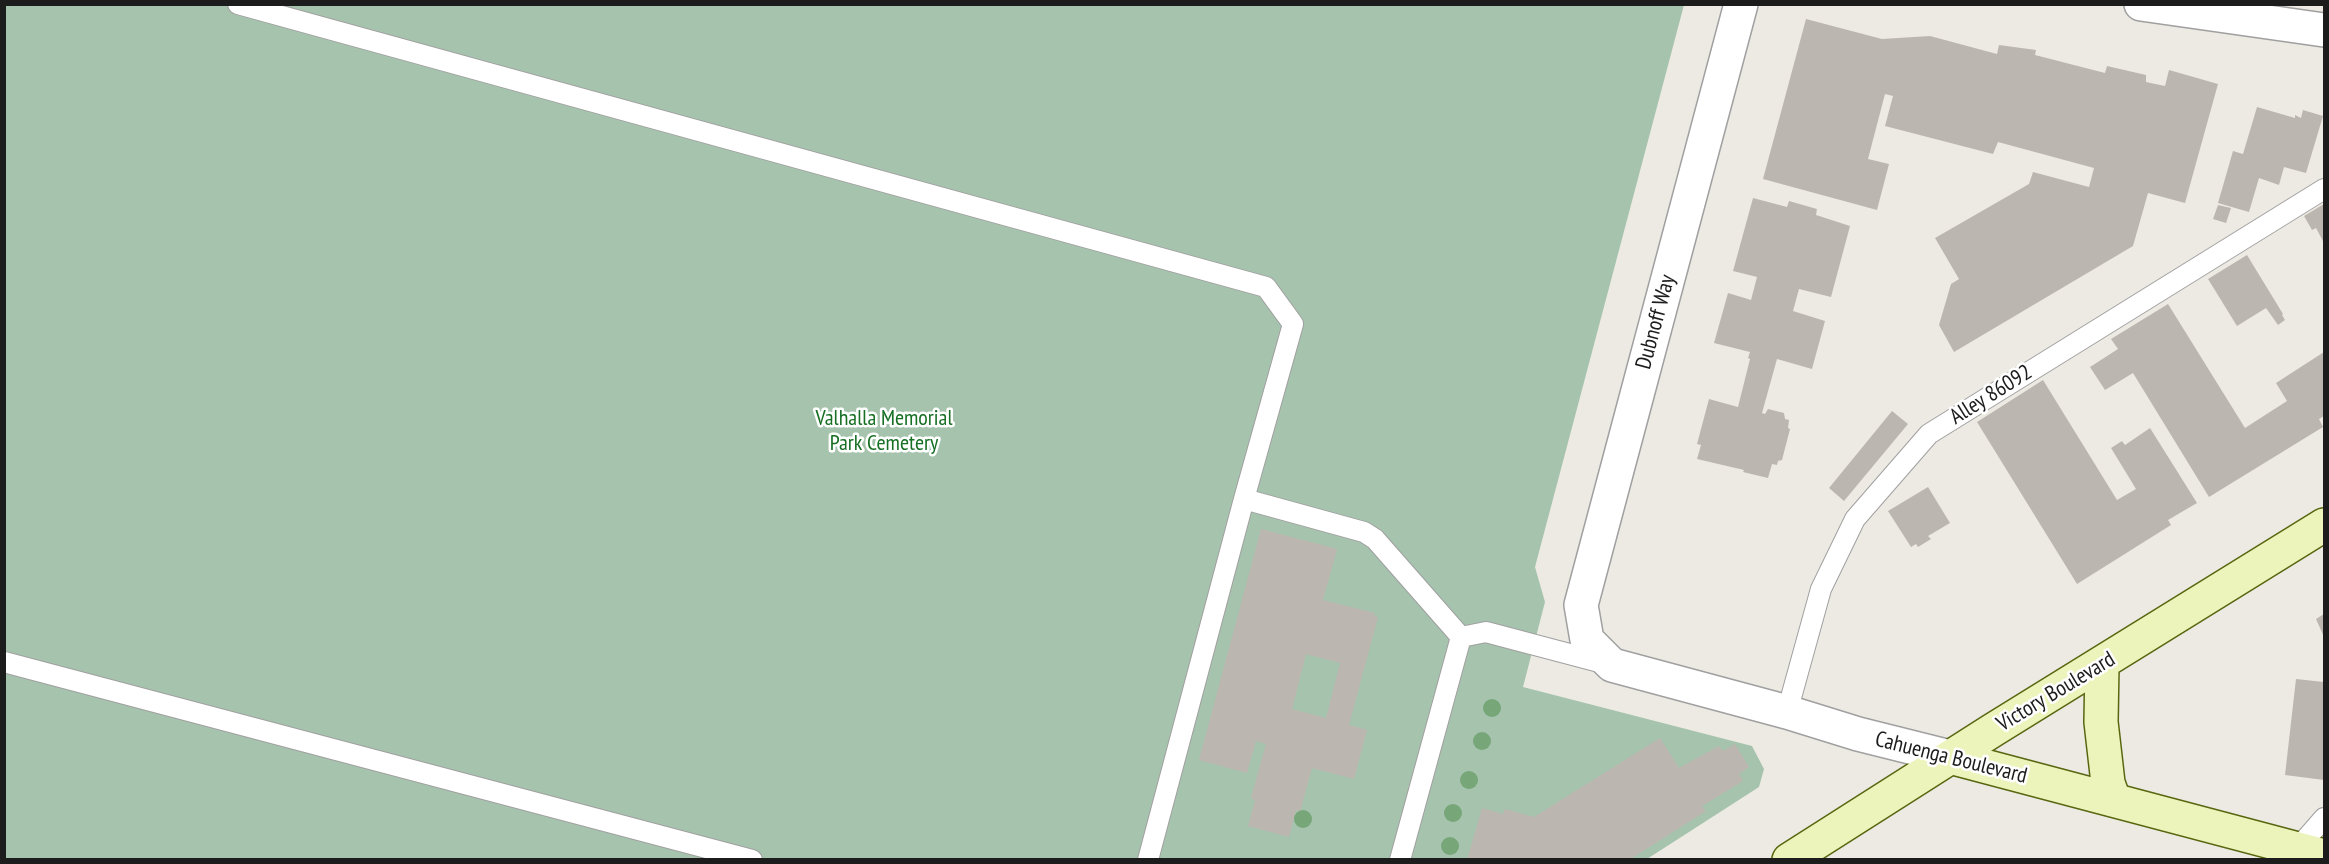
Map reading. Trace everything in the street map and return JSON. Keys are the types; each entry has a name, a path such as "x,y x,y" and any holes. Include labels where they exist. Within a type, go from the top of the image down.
{"main road":[{"name":"Victory Boulevard","path":"1789,860 1950,757 2325,525"},
{"path":"2102,664 2101,722 2108,783 2114,800"},
{"name":"Cahuenga Boulevard","path":"1950,757 2311,853"}],"street":[{"name":"Dubnoff Way","path":"1587,640 1581,605 1741,4"},
{"path":"2141,4 2325,30"},
{"name":"Cahuenga Boulevard","path":"1587,640 1612,665 1787,712 1858,734 1950,757"}],"lane":[{"path":"238,4 1266,287 1293,324 1148,860"},
{"name":"Alley 86092","path":"1787,712 1821,589 1855,519 1929,434 2325,189"},
{"path":"1244,499 1364,532 1375,539 1461,637"},
{"path":"1461,637 1486,632 1612,665"},
{"path":"1400,860 1461,637"},
{"path":"4,662 752,860"},
{"path":"2311,853 2325,818"}],"green space":[{"name":"Valhalla Memorial Park Cemetery","path":"5,5 1684,5 1535,567 1545,602 1523,687 1752,746 1764,769 1759,787 1647,859 5,860"}],"building":[{"path":"1806,19 1882,39 1930,36 1997,54 1999,45 2036,50 2035,55 2105,73 2107,66 2146,75 2146,82 2165,86 2169,70 2218,84 2185,203 2148,193 2133,246 1954,352 1939,325 1951,284 1959,279 1935,238 2029,184 2033,172 2089,187 2094,168 1998,142 1993,154 1885,126 1893,96 1885,94 1868,159 1889,164 1877,210 1763,179"},
{"path":"2257,107 2295,118 2295,115 2301,118 2303,110 2323,116 2306,173 2284,167 2279,185 2259,178 2249,212 2218,203 2233,151 2243,154"},
{"path":"1753,198 1787,207 1789,201 1817,209 1816,215 1850,226 1831,297 1799,289 1793,311 1825,321 1812,369 1777,359 1762,413 1765,414 1768,409 1784,413 1785,419 1789,420 1788,428 1790,429 1782,460 1778,461 1777,465 1772,464 1768,478 1697,459 1701,445 1697,444 1709,399 1738,407 1750,359 1748,358 1750,352 1714,343 1728,293 1751,300 1757,277 1733,271"},
{"path":"2324,204 2324,243 2316,228 2312,230 2304,216"},
{"path":"2218,205 2231,208 2226,223 2213,219"},
{"path":"2247,255 2283,314 2285,320 2278,325 2266,308 2237,326 2208,279"},
{"path":"2168,304 2245,428 2287,401 2276,383 2324,352 2324,416 2319,419 2323,427 2209,497 2133,373 2105,390 2090,367 2118,349 2111,339"},
{"path":"2043,380 2117,500 2136,489 2111,448 2122,441 2125,445 2150,428 2197,503 2168,520 2171,525 2077,584 1977,422"},
{"path":"1892,411 1908,424 1844,501 1829,488"},
{"path":"1928,487 1950,523 1928,536 1931,539 1918,547 1916,544 1911,547 1888,511"},
{"path":"1261,529 1337,549 1323,600 1375,613 1374,616 1378,617 1349,725 1367,730 1354,779 1312,768 1300,812 1296,810 1289,837 1248,826 1255,800 1251,798 1266,744 1256,741 1247,773 1199,760","holes":["1306,654 1340,663 1326,718 1292,709"]},
{"path":"2324,614 2324,637 2316,619"},
{"path":"2296,679 2324,682 2324,780 2285,775"},
{"path":"1660,738 1679,768 1719,746 1723,751 1735,744 1749,767 1739,774 1743,781 1702,806 1706,811 1629,860 1467,860 1482,808 1503,814 1505,809 1534,817"}]}
